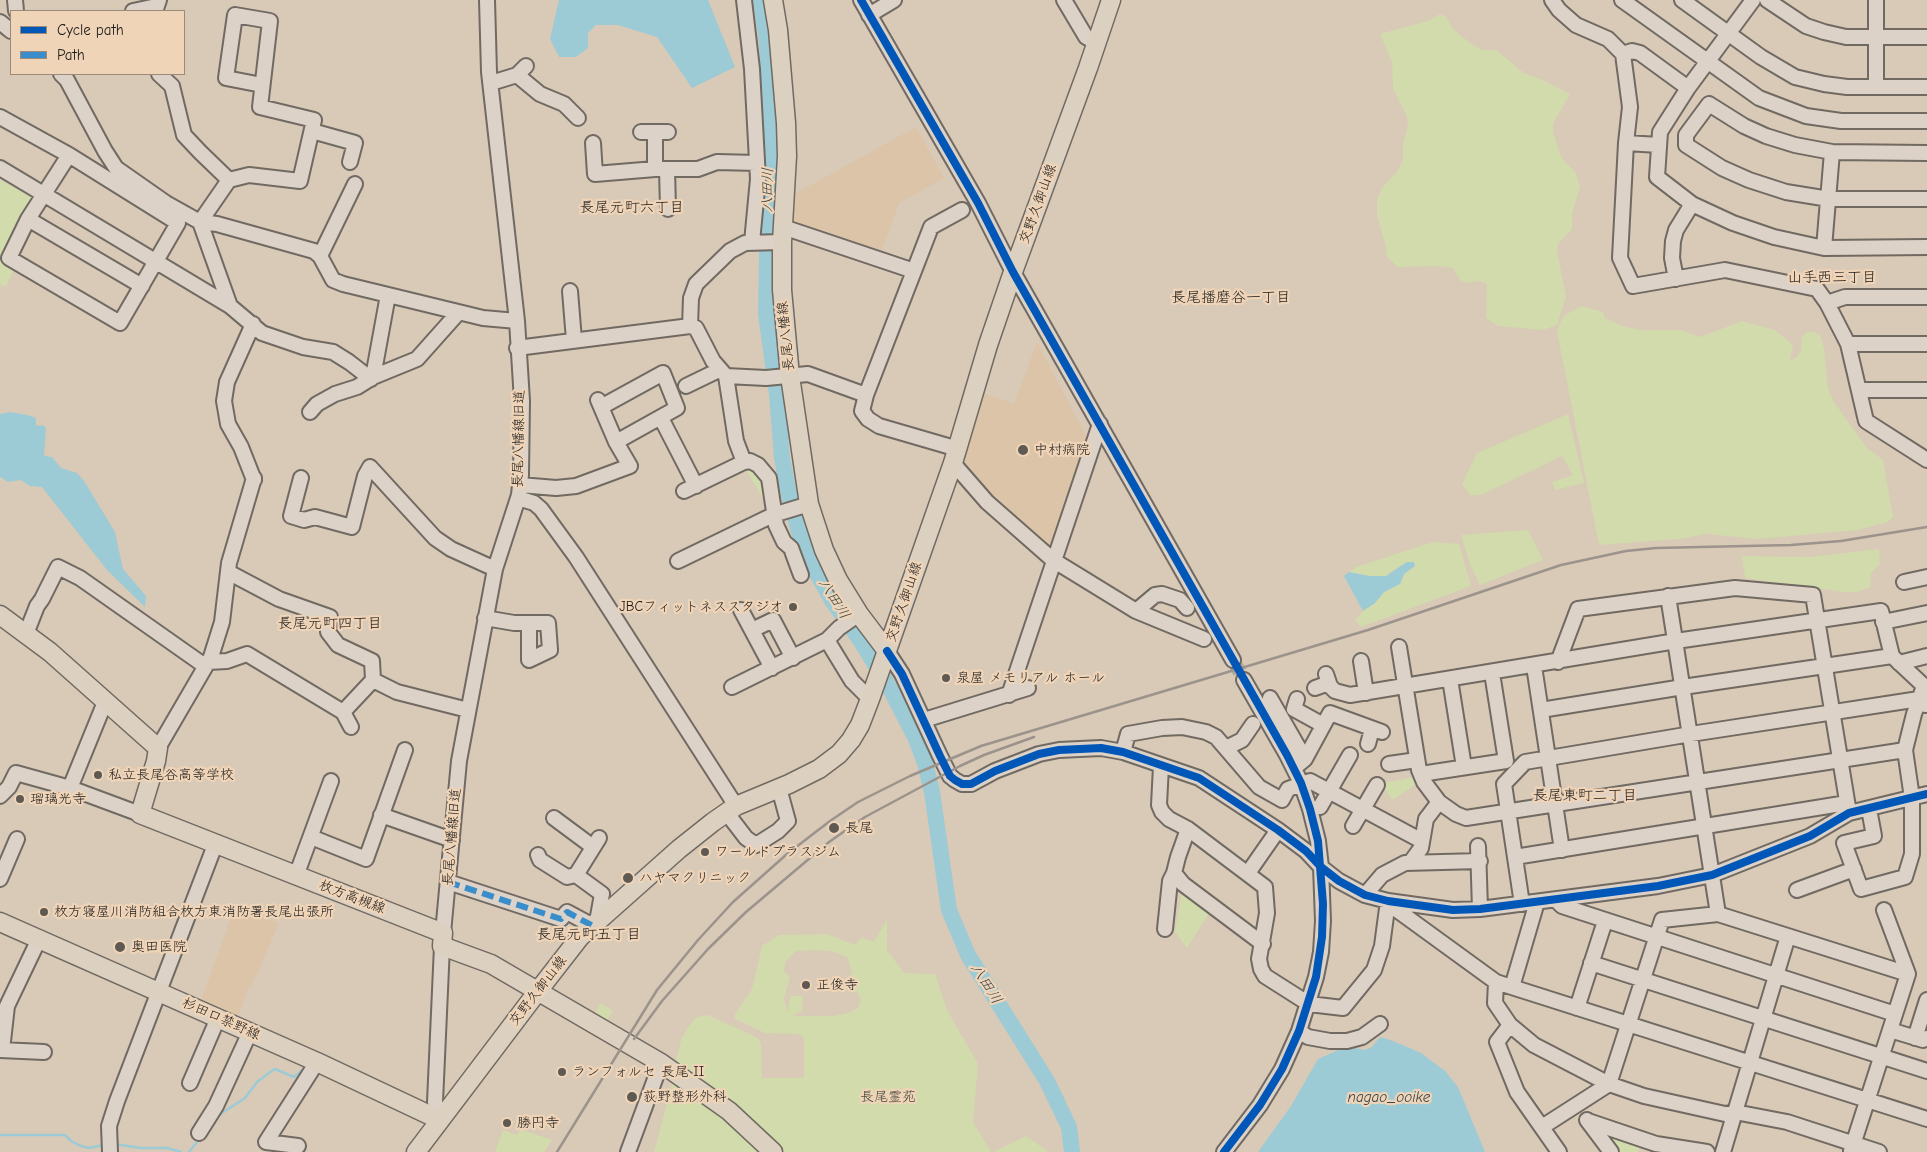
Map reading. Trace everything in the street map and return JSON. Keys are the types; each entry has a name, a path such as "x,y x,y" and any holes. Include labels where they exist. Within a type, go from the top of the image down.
{"main road":[{"name":"長尾八幡線","path":"773,0 778,30 786,124 787,156 780,237 787,377 810,504 824,550 857,616 885,657"},
{"name":"交野久御山線","path":"416,1152 580,937 679,849 731,809 819,769 839,754 856,733 956,456 988,345 1111,0"},
{"path":"0,615 50,652 158,748 140,814"},
{"name":"枚方高槻線","path":"140,814 296,876 443,939 491,964 662,1063 729,1111 773,1152"},
{"name":"杉田口禁野線","path":"1,925 39,939 250,1032 440,1120"}],"street":[{"path":"137,10 157,6 159,0"},
{"name":"長尾八幡線旧道","path":"440,1120 435,1102 443,939 459,761 495,569 519,492 522,401 516,321 491,83 487,0"},
{"path":"744,0 752,70 758,179 754,242"},
{"path":"860,0 978,203 1013,272 1232,660"},
{"path":"869,15 894,0"},
{"path":"1064,0 1086,38 1096,42"},
{"path":"1552,0 1559,10 1576,26 1608,39 1623,54 1630,107 1626,143 1620,258 1633,286 1725,270 1817,289 1827,303 1848,344 1866,421 1927,460"},
{"path":"1622,0 1759,98 1806,116 1841,121 1927,121"},
{"path":"1682,0 1761,58 1795,77 1824,84 1927,87"},
{"path":"1753,0 1688,88 1660,132 1657,177 1692,204 1774,237 1824,248 1927,247"},
{"path":"1767,0 1806,26 1846,37 1927,37"},
{"path":"1876,0 1876,87"},
{"path":"200,222 229,180 248,174 300,181 314,120 260,107 270,21 235,15 226,78 262,85"},
{"path":"0,22 10,30"},
{"path":"1623,54 1632,51 1640,53 1688,88"},
{"path":"491,83 521,70 540,94 564,104 578,118"},
{"path":"62,75 67,80 116,168 166,203 200,222 217,224 314,251 320,256 333,280 458,313 483,318 516,321"},
{"path":"160,75 172,86 184,134 229,180"},
{"path":"1927,153 1832,152 1795,145 1766,136 1744,126 1709,104 1686,135 1686,145 1722,168 1749,180 1786,192 1829,199 1927,199"},
{"path":"0,117 69,156 178,223 120,322 8,258 28,220 69,156"},
{"path":"312,131 355,143 350,162"},
{"path":"655,132 668,209"},
{"path":"593,143 595,174 661,169 698,169 718,162 757,163"},
{"path":"1626,143 1660,145"},
{"path":"1824,248 1832,152"},
{"path":"0,168 230,306 262,333 303,347 332,352 372,378"},
{"path":"320,256 355,184"},
{"path":"1676,279 1672,258 1673,241 1676,230 1692,204"},
{"path":"962,210 931,228 866,395 862,411 868,420 879,426 956,456 987,502 1053,560 1136,611 1204,639"},
{"path":"28,220 142,286"},
{"path":"200,222 230,306"},
{"path":"690,326 691,298 696,284 730,251 745,243 780,237 914,271"},
{"path":"570,291 574,340"},
{"path":"372,378 388,295"},
{"path":"1827,303 1845,297 1927,297"},
{"path":"310,412 317,404 335,394 357,387 372,378 418,359 458,313"},
{"path":"158,748 206,664 222,622 228,572 244,508 254,479 228,424 224,401 227,382 253,324"},
{"path":"517,348 690,326 696,328 723,373 736,441 744,462"},
{"path":"1848,344 1927,344"},
{"path":"519,492 576,486 630,466 616,442 600,404 663,373 677,408 616,442"},
{"path":"686,386 723,373 766,378 808,374 866,395"},
{"path":"1859,390 1927,390"},
{"path":"661,418 690,488 744,462 750,461 758,465 769,478 774,514 784,542 792,548 801,575"},
{"path":"1009,695 1100,424"},
{"path":"301,478 291,516 304,520 315,516 352,527 365,476 370,467 435,538 452,549 495,569"},
{"path":"519,492 541,509 576,557 731,809 746,838 756,845 774,834 788,821 779,788"},
{"path":"678,561 774,514 810,504"},
{"path":"26,634 37,606 58,567 80,578 206,664 227,661 247,654 343,712 351,727"},
{"path":"228,572 279,599 330,617 328,632 338,644 372,661 373,680 343,712"},
{"path":"1904,582 1927,576"},
{"path":"1558,662 1578,609 1735,588 1813,595 1848,808"},
{"path":"1136,611 1155,595 1162,594 1180,600 1187,608"},
{"path":"1668,596 1718,914"},
{"path":"742,610 772,668"},
{"path":"1315,688 1328,678 1335,691 1350,696 1676,642 1880,611 1895,660 1924,686 1923,703 1905,750 1912,798 1912,854 1905,878 1861,889 1844,843 1874,836 1869,809"},
{"path":"1883,622 1927,612"},
{"path":"732,687 827,640 839,628 857,616"},
{"path":"486,618 529,624"},
{"path":"752,630 773,620 793,658"},
{"path":"827,640 852,681 871,695"},
{"path":"1399,647 1417,760 1424,782 1439,802 1456,814 1466,818 1905,750"},
{"path":"1541,710 1825,667 1927,656"},
{"path":"885,657 902,674 950,776 962,784 971,784 995,771 1039,754 1079,748 1101,748 1123,752 1199,778 1278,830 1306,851 1321,867 1339,881 1365,895 1388,901 1453,910 1480,909 1658,886 1712,875 1810,836 1848,808"},
{"path":"1361,661 1366,693"},
{"path":"1534,666 1562,850"},
{"path":"1421,774 1506,761 1492,673"},
{"path":"1450,679 1464,767"},
{"path":"373,680 397,692 468,710"},
{"path":"1224,1152 1260,1105 1277,1076 1299,1031 1316,977 1322,937 1321,867 1318,842 1310,809 1294,768 1244,680"},
{"path":"924,720 1028,688"},
{"path":"1270,698 1305,759"},
{"path":"1297,699 1294,709 1323,725"},
{"path":"70,788 105,702"},
{"path":"1522,904 1504,784 1525,762 1832,713 1923,703"},
{"path":"1284,723 1301,713"},
{"path":"1294,768 1305,759 1330,713 1377,730 1368,744"},
{"path":"1226,748 1242,740 1253,724"},
{"path":"1123,752 1128,734 1162,728 1182,728 1206,732 1216,737 1259,787 1282,800 1288,789 1300,783 1310,781 1422,841"},
{"path":"310,837 366,859 405,750"},
{"path":"1320,807 1350,755"},
{"path":"1389,764 1417,760"},
{"path":"1160,766 1159,805 1168,819 1188,829 1265,887 1267,913 1259,959 1265,976 1309,1004 1343,1008 1374,970 1382,946 1388,901"},
{"path":"3,789 16,773 70,788 140,814"},
{"path":"296,876 330,781"},
{"path":"1353,826 1378,785"},
{"path":"1514,857 1705,827 1848,808 1869,809 1927,794"},
{"path":"1410,863 1421,848 1426,819 1439,802"},
{"path":"381,815 452,840"},
{"path":"538,855 540,860 567,877 576,875 596,843 554,818"},
{"path":"1165,929 1170,881 1188,829"},
{"path":"1248,873 1278,830"},
{"path":"0,879 18,839"},
{"path":"110,1147 109,1126 214,845"},
{"path":"1478,846 1480,861 1480,909"},
{"path":"1365,895 1382,875 1405,863 1480,861"},
{"path":"1797,890 1854,869"},
{"path":"1174,873 1183,884 1263,944"},
{"path":"448,882 561,919 567,912 595,924 602,894 576,875"},
{"path":"1556,900 1562,906 1895,1014"},
{"path":"1388,901 1397,910 1496,982 1927,1119"},
{"path":"1512,987 1537,902"},
{"path":"1852,1148 1908,974 1884,910"},
{"path":"1542,1127 1609,1084 1662,920 1718,914 1908,974"},
{"path":"1577,1008 1605,920"},
{"path":"1723,1152 1788,936"},
{"path":"39,939 7,1006 1,1050 44,1052"},
{"path":"1591,963 1927,1071"},
{"path":"1496,982 1495,1003 1510,1025 1534,1046 1609,1084 1662,1100 1725,1114 1735,1112 1788,1122 1852,1148 1879,1152"},
{"path":"1890,1030 1921,1038 1927,1000"},
{"path":"190,1083 218,1018"},
{"path":"1299,1031 1308,1037 1330,1041 1347,1041 1362,1037 1380,1024"},
{"path":"1510,1025 1496,1042 1517,1092 1559,1152"},
{"path":"199,1133 216,1106 250,1032"},
{"path":"298,1146 266,1142 317,1062"},
{"path":"628,1152 662,1063"},
{"path":"1577,1105 1611,1152"},
{"path":"1588,1120 1656,1144 1707,1152"}],"shaded area":[{"path":"916,127 944,178 899,203 880,255 790,223 793,195"},
{"name":"中村病院","path":"1037,342 1087,438 1049,548 988,498 960,461 983,393 1014,404"},
{"path":"234,909 279,923 252,985 249,987 238,1017 201,1001"}],"green space":[{"path":"1440,14 1446,17 1453,29 1470,43 1483,50 1496,50 1524,73 1570,94 1553,124 1553,132 1561,157 1576,173 1580,186 1572,215 1572,229 1558,244 1557,250 1566,297 1557,325 1543,330 1498,326 1486,318 1487,284 1481,281 1466,283 1460,280 1453,268 1439,266 1398,267 1387,257 1377,215 1377,200 1382,188 1396,173 1403,161 1403,145 1408,124 1407,117 1393,89 1392,62 1380,34 1428,21"},
{"path":"0,180 31,197 32,200 0,259"},
{"path":"0,259 14,269 6,287 0,284"},
{"path":"1582,306 1603,312 1605,318 1622,326 1640,330 1681,330 1700,337 1742,321 1775,330 1793,345 1790,361 1798,356 1801,350 1802,337 1807,332 1814,332 1820,335 1824,348 1828,389 1834,402 1866,447 1883,460 1893,517 1888,522 1858,530 1757,539 1706,534 1679,539 1599,545 1557,331 1563,316"},
{"path":"1568,414 1584,483 1555,490 1552,482 1573,475 1562,456 1481,495 1470,495 1462,484 1477,453"},
{"path":"750,464 763,481 765,497 763,499 744,466"},
{"path":"1528,530 1543,560 1480,585 1471,567 1461,535"},
{"path":"1433,542 1459,544 1471,586 1361,627 1355,620 1363,611 1375,603 1384,592 1400,584 1404,574 1415,566 1401,565 1386,576 1369,576 1349,572 1356,567"},
{"path":"1879,549 1880,564 1871,573 1870,587 1857,592 1745,578 1742,556 1810,557"},
{"path":"1415,777 1418,783 1392,800 1382,783"},
{"path":"1182,890 1210,912 1187,948 1175,932"},
{"name":"長尾霊苑","path":"887,919 887,950 904,973 935,974 947,1010 978,1064 973,1122 991,1152 783,1152 747,1115 676,1061 681,1040 687,1029 696,1017 708,1015 758,1038 761,1044 762,1078 804,1077 804,1038 799,1034 765,1033 735,1019 735,1014 752,989 762,946 779,935 827,934 855,945 862,937 874,942","holes":["796,951 831,951 847,957 852,972 847,981 829,981 823,985 849,989 858,993 861,1000 858,1008 845,1014 833,1016 793,1016 802,1011 803,996 790,996 788,1013 784,999 790,977 784,971 786,961"]},
{"path":"601,1003 613,1011 606,1022 594,1014"},
{"path":"672,1084 728,1121 762,1152 654,1152"},
{"path":"1601,1128 1642,1142 1638,1152 1614,1152"},
{"path":"520,1129 552,1140 544,1152 495,1152 503,1130 517,1135"},
{"path":"1026,1136 1049,1152 993,1152"}],"water":[{"path":"559,0 708,0 735,67 692,88 657,37 618,25 596,25 588,33 588,48 576,57 559,57 550,39"},
{"path":"10,412 36,418 36,425 43,425 46,428 44,456 52,457 61,468 77,473 84,481 115,532 123,569 146,596 145,607 107,570 42,487 30,486 21,480 8,482 0,477 0,414"},
{"path":"1407,562 1414,562 1415,566 1404,574 1400,584 1384,592 1375,603 1363,611 1344,576 1349,572 1369,576 1386,576"},
{"name":"nagao_ooike","path":"1380,1037 1421,1053 1445,1071 1458,1087 1485,1152 1258,1152 1291,1106 1318,1059 1352,1044 1355,1048 1365,1050 1372,1047"}],"waterway":[{"name":"八田川","path":"761,0 767,43 770,95 766,314 777,394 782,458 790,499 799,532 811,563 833,602 862,643 892,692 915,737 925,763 932,792 949,910 968,955 1047,1081 1069,1127 1072,1152"},
{"path":"216,1117 245,1098 257,1082 273,1070 275,1069 294,1077 305,1068"},
{"path":"0,1135 65,1135 71,1141 81,1146 89,1148 104,1145"},
{"path":"189,1152 201,1137"},
{"path":"114,1144 141,1148 167,1148 181,1152"}],"tunnel":[{"path":"1233,660 1244,680"}],"railway":[{"path":"557,1152 657,990 698,940 733,902 787,854 830,821 858,802 910,776 981,746 1368,630 1561,565 1626,551 1656,548 1791,545 1841,541 1927,527"},
{"path":"634,1039 662,1001 708,949 746,912 829,842 865,817 960,766 1034,737"}],"marked path":[{"path":"448,882 561,919 567,912 593,926"}],"cycle path":[{"path":"861,0 978,203 1013,272 1287,755 1301,783 1310,809 1318,841 1323,904 1322,937 1316,977 1299,1031 1282,1069 1260,1105 1224,1152"},
{"path":"887,651 902,674 950,776 962,784 971,784 995,771 1039,754 1059,750 1101,748 1123,752 1199,778 1278,830 1306,851 1321,867 1339,881 1365,895 1388,901 1453,910 1480,909 1658,886 1712,875 1810,836 1849,813 1927,794"}],"place":[{"name":"中村病院","path":"1023,450"},
{"name":"JBCフィットネススタジオ","path":"793,607"},
{"name":"泉屋 メモリアル ホール","path":"946,678"},
{"name":"私立長尾谷高等学校","path":"98,775"},
{"name":"瑠璃光寺","path":"20,799"},
{"name":"長尾","path":"834,828"},
{"name":"ワールドプラスジム","path":"705,852"},
{"name":"ハヤマクリニック","path":"628,878"},
{"name":"枚方寝屋川消防組合枚方東消防署長尾出張所","path":"44,912"},
{"name":"奥田医院","path":"120,947"},
{"name":"正俊寺","path":"806,985"},
{"name":"ランフォルセ 長尾 II","path":"562,1072"},
{"name":"荻野整形外科","path":"632,1097"},
{"name":"勝円寺","path":"507,1123"}],"district":[{"name":"長尾元町六丁目","path":"632,208"},
{"name":"山手西三丁目","path":"1832,278"},
{"name":"長尾播磨谷一丁目","path":"1231,298"},
{"name":"長尾元町四丁目","path":"330,624"},
{"name":"長尾東町二丁目","path":"1585,796"},
{"name":"長尾元町五丁目","path":"589,935"}]}
